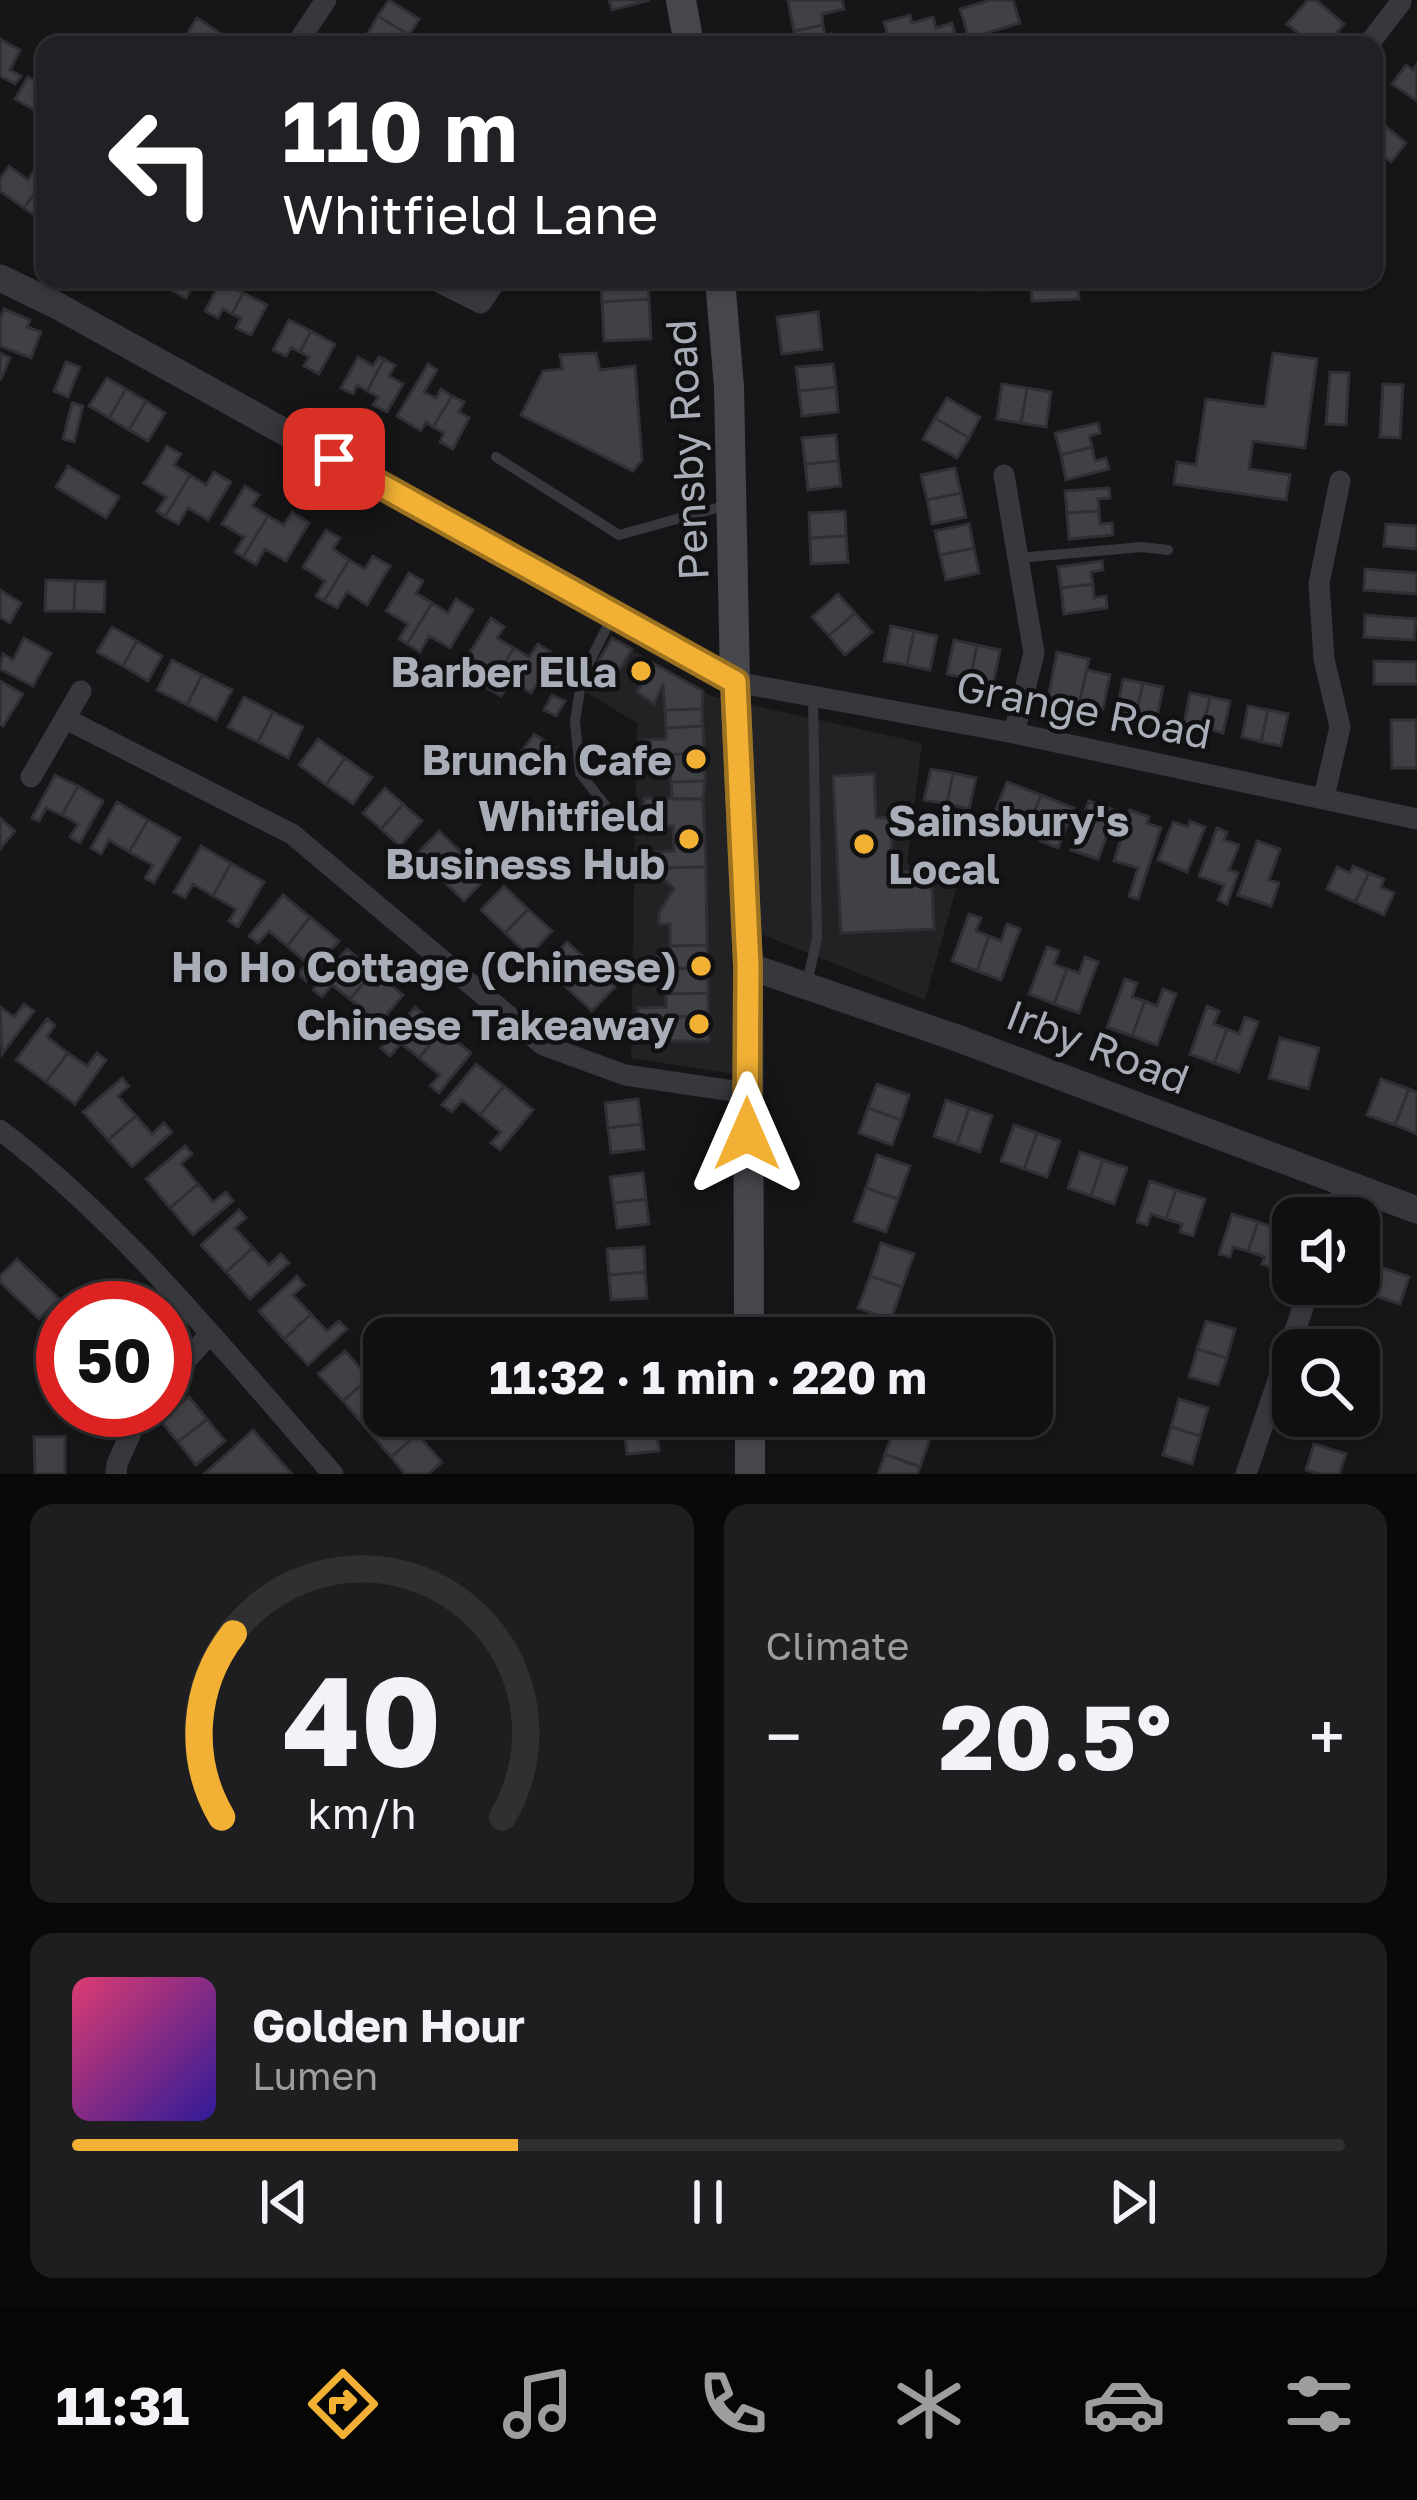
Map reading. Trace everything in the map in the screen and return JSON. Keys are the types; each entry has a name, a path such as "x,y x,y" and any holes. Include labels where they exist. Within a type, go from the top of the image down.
{"main road":[{"path":"681,0 687,36"},
{"name":"Pensby Road","path":"721,288 734,503 735,682 748,966 749,1317"},
{"path":"750,1437 750,1474"}],"street":[{"path":"302,36 326,0"},
{"path":"1376,36 1405,5"},
{"path":"0,278 735,682"},
{"path":"450,288 481,304 491,288"},
{"path":"1004,475 1034,652 1014,733"},
{"path":"1324,797 1340,727 1324,659 1319,583 1340,481"},
{"name":"Grange Road","path":"735,682 1014,733 1417,819"},
{"path":"31,777 82,691"},
{"path":"66,719 292,834 542,1045 626,1075 747,1093"},
{"name":"Irby Road","path":"748,966 976,1045 1417,1210"},
{"path":"0,1130 146,1262 333,1474"},
{"path":"1340,1197 1345,1184"},
{"path":"1246,1474 1304,1305"},
{"path":"192,1354 210,1334"},
{"path":"116,1474 129,1437"}],"lane":[{"path":"496,457 619,535 734,503"},
{"path":"1018,558 1142,547 1168,550"},
{"path":"613,614 582,677 575,721 580,772 616,819"},
{"path":"806,986 817,938 813,696"}],"shaded area":[{"path":"612,638 711,696 922,743 907,864 958,882 925,1000 731,922 734,1074 631,1058 637,723 584,691"}],"building":[{"path":"389,0 419,19 409,35 378,16"},
{"path":"609,0 650,0 612,10"},
{"path":"788,0 842,0 844,9 822,14 823,25 794,31"},
{"path":"990,0 1013,0 1020,23 968,36 960,9"},
{"path":"1308,0 1316,0 1344,24 1334,36 1301,36 1287,24"},
{"path":"910,15 912,23 933,17 936,28 952,23 955,36 888,36 884,22"},
{"path":"378,16 409,35 373,36 368,33"},
{"path":"197,18 224,36 190,36 187,34"},
{"path":"823,25 825,35 832,36 795,36 794,31"},
{"path":"0,39 20,50 10,70 21,76 15,84 0,76"},
{"path":"1417,64 1417,101 1392,84 1406,65 1413,70"},
{"path":"28,77 36,81 36,111 15,99"},
{"path":"1383,124 1406,143 1391,162 1383,156"},
{"path":"9,166 28,180 36,168 36,191 24,208 0,191 0,179"},
{"path":"36,191 36,217 24,208"},
{"path":"172,288 191,288 186,298"},
{"path":"217,288 243,293 232,314 223,309 218,318 205,311"},
{"path":"601,288 648,288 649,299 602,302"},
{"path":"1031,288 1078,288 1079,299 1032,301"},
{"path":"243,293 267,305 251,335 236,328 241,318 232,314"},
{"path":"649,299 651,339 604,341 602,302"},
{"path":"4,309 30,320 27,327 41,332 31,358 0,346"},
{"path":"818,312 822,349 782,354 777,317"},
{"path":"289,320 311,331 300,352 291,348 286,356 273,350"},
{"path":"311,331 335,344 319,374 304,366 309,357 300,352"},
{"path":"0,353 10,358 1,379 0,379"},
{"path":"596,353 600,370 635,366 642,460 633,471 521,415 543,371 562,369 560,355"},
{"path":"1273,353 1317,359 1305,448 1253,441 1249,469 1290,475 1286,500 1174,484 1177,462 1196,465 1206,399 1265,407"},
{"path":"358,357 373,366 379,357 384,359 367,391 357,385 353,394 341,388"},
{"path":"384,359 395,365 389,376 403,384 387,412 373,405 378,397 367,391"},
{"path":"66,362 80,367 68,397 54,391"},
{"path":"428,364 437,370 424,392 436,398 441,389 452,396 433,427 426,422 421,431 397,416"},
{"path":"833,364 836,387 799,391 796,367"},
{"path":"1330,372 1349,373 1346,425 1326,424"},
{"path":"107,378 126,389 109,418 89,406"},
{"path":"1002,384 1027,388 1021,423 997,419"},
{"path":"1383,384 1403,385 1400,438 1380,437"},
{"path":"836,387 838,412 802,416 799,391"},
{"path":"1027,388 1051,392 1046,427 1021,423"},
{"path":"126,389 146,401 129,430 109,418"},
{"path":"452,396 464,402 459,412 469,418 453,449 440,442 444,433 433,427"},
{"path":"947,398 980,417 969,438 935,418"},
{"path":"146,401 165,413 148,441 129,430"},
{"path":"72,403 83,406 74,442 63,439"},
{"path":"935,418 969,438 957,458 923,439"},
{"path":"1098,423 1100,433 1089,436 1092,447 1061,455 1055,433"},
{"path":"836,435 838,461 805,464 802,438"},
{"path":"167,446 181,454 174,465 190,475 165,517 157,511 166,497 144,483"},
{"path":"1092,447 1095,461 1106,458 1109,469 1066,480 1061,455"},
{"path":"838,461 841,486 808,490 805,464"},
{"path":"68,466 119,497 106,518 56,487"},
{"path":"955,468 961,493 927,500 921,475"},
{"path":"214,472 231,482 208,520 188,508 178,524 165,517 190,475 206,485"},
{"path":"245,486 259,495 252,506 268,516 243,557 235,552 244,537 222,524"},
{"path":"1109,488 1110,498 1098,499 1099,511 1067,513 1065,491"},
{"path":"961,493 966,517 932,524 927,500"},
{"path":"845,511 846,536 810,538 809,513"},
{"path":"1099,511 1100,524 1112,523 1113,535 1069,539 1067,513"},
{"path":"292,512 309,523 286,561 265,549 256,565 243,557 268,516 284,525"},
{"path":"969,524 974,548 940,555 935,531"},
{"path":"1386,524 1417,526 1417,549 1384,546"},
{"path":"326,530 340,538 333,549 349,560 324,601 316,596 325,581 303,567"},
{"path":"846,536 848,562 811,564 810,538"},
{"path":"974,548 979,573 946,580 940,555"},
{"path":"373,556 390,566 367,605 347,592 337,608 324,601 349,560 365,569"},
{"path":"1102,561 1103,570 1091,572 1093,584 1061,588 1058,567"},
{"path":"1365,569 1417,573 1417,594 1364,590"},
{"path":"409,573 423,581 416,593 432,603 407,644 399,639 408,624 386,611"},
{"path":"46,580 75,581 74,611 45,611"},
{"path":"75,581 105,582 104,612 74,611"},
{"path":"1093,584 1094,598 1106,596 1107,608 1064,614 1061,588"},
{"path":"0,590 21,603 10,623 0,617"},
{"path":"838,594 855,613 829,636 812,617"},
{"path":"456,599 473,610 450,648 429,636 420,652 407,644 432,603 448,613"},
{"path":"855,613 872,632 845,655 829,636"},
{"path":"1365,615 1416,619 1414,640 1364,637"},
{"path":"491,618 504,627 497,638 514,648 489,689 481,684 490,669 468,656"},
{"path":"891,626 914,631 907,665 884,661"},
{"path":"112,627 137,641 123,666 97,652"},
{"path":"914,631 937,636 930,670 907,665"},
{"path":"24,638 51,653 33,686 0,669 3,654 13,660"},
{"path":"612,638 632,649 612,683 592,672"},
{"path":"954,640 977,645 970,679 947,674"},
{"path":"137,641 162,656 148,681 123,666"},
{"path":"538,644 555,655 531,693 511,681 501,696 489,689 514,648 529,657"},
{"path":"977,645 1000,650 993,684 970,679"},
{"path":"1057,652 1089,659 1079,704 1048,698"},
{"path":"172,660 202,675 187,705 157,690"},
{"path":"1374,661 1417,662 1417,684 1374,684"},
{"path":"653,663 703,691 702,709 665,710 663,684 654,704 637,692"},
{"path":"1087,670 1110,675 1103,709 1079,704"},
{"path":"202,675 232,690 216,720 187,705"},
{"path":"1123,679 1143,683 1136,714 1117,710"},
{"path":"0,681 23,694 3,726 0,724"},
{"path":"1143,683 1163,687 1157,718 1136,714"},
{"path":"1190,693 1210,697 1203,728 1184,724"},
{"path":"552,695 565,701 556,716 544,710"},
{"path":"244,697 273,712 258,742 228,727"},
{"path":"1210,697 1230,701 1223,733 1203,728"},
{"path":"1248,706 1268,710 1261,742 1242,737"},
{"path":"702,709 703,726 666,728 665,710"},
{"path":"1268,710 1288,714 1281,746 1261,742"},
{"path":"273,712 303,727 288,758 258,742"},
{"path":"1391,720 1416,720 1417,768 1392,768"},
{"path":"703,726 704,753 644,756 643,740 666,739 666,728"},
{"path":"534,734 560,751 549,768 522,751"},
{"path":"318,739 345,758 326,785 299,765"},
{"path":"704,753 705,781 671,782 670,769 645,770 644,756"},
{"path":"345,758 372,777 353,804 326,785"},
{"path":"931,769 953,773 947,804 924,800"},
{"path":"953,773 976,778 969,809 947,804"},
{"name":"Sainsbury's Local","path":"874,774 876,818 890,817 893,872 931,870 934,929 841,933 833,776"},
{"path":"55,775 78,786 62,815 46,808 39,821 32,818"},
{"path":"705,781 703,799 672,799 671,782"},
{"path":"1007,782 1041,795 1025,835 991,822"},
{"path":"78,786 103,801 80,843 70,837 78,824 62,815"},
{"path":"385,788 403,804 381,829 363,813"},
{"path":"1041,795 1074,808 1058,848 1025,835"},
{"name":"Whitfield Business Hub","path":"644,798 703,799 706,867 658,868 657,852 674,851 673,826 645,827"},
{"path":"1089,801 1116,811 1098,859 1071,850"},
{"path":"117,802 148,820 129,852 109,840 101,854 91,848"},
{"path":"403,804 422,821 400,846 381,829"},
{"path":"1130,810 1161,828 1138,899 1129,896 1138,868 1114,861"},
{"path":"0,818 15,831 0,849"},
{"path":"148,820 180,838 154,883 145,878 153,865 129,852"},
{"path":"1190,821 1205,827 1187,872 1158,860 1173,822 1188,827"},
{"path":"1217,828 1227,832 1224,840 1239,845 1229,870 1238,873 1227,904 1218,900 1224,885 1199,876"},
{"path":"439,831 463,854 440,878 416,855"},
{"path":"1257,841 1280,849 1269,880 1279,883 1271,906 1238,895"},
{"path":"201,846 231,863 213,896 193,884 185,898 174,892"},
{"path":"463,854 487,877 464,901 440,878"},
{"path":"231,863 264,882 238,927 229,921 236,909 213,896"},
{"path":"1353,866 1369,873 1355,902 1327,889 1337,867 1350,873"},
{"path":"706,867 707,945 670,946 670,924 659,924 659,913 674,888 658,875 658,868"},
{"path":"1369,873 1384,879 1381,887 1394,893 1384,915 1355,902"},
{"path":"504,886 528,909 505,933 481,910"},
{"path":"283,895 310,917 287,946 269,931 258,943 249,936"},
{"path":"528,909 552,931 529,956 505,933"},
{"path":"969,914 981,918 976,931 989,936 977,971 952,961"},
{"path":"310,917 339,941 306,981 298,974 307,963 287,946"},
{"path":"1007,924 1020,929 1001,980 977,971 989,936 1001,941"},
{"path":"567,942 591,964 568,989 543,966"},
{"path":"707,945 708,968 643,969 642,957 671,956 670,946"},
{"path":"1047,947 1059,951 1054,964 1067,969 1054,1004 1029,994"},
{"path":"347,949 374,971 350,999 332,985 322,997 313,990"},
{"path":"1085,957 1098,962 1079,1013 1054,1004 1067,969 1079,973"},
{"path":"591,964 615,987 592,1011 568,989"},
{"path":"708,968 708,993 666,994 665,981 643,982 643,969"},
{"path":"374,971 403,995 370,1035 362,1028 371,1017 350,999"},
{"path":"1125,979 1137,983 1132,997 1145,1001 1132,1036 1107,1027"},
{"path":"1163,989 1176,994 1157,1045 1132,1036 1145,1001 1157,1006"},
{"path":"708,993 708,1016 638,1018 638,1008 666,1007 666,994"},
{"path":"24,1004 34,1011 2,1054 0,1007 14,1017"},
{"path":"1207,1006 1219,1011 1214,1024 1227,1029 1214,1063 1190,1054"},
{"path":"415,1007 442,1030 419,1058 401,1043 390,1056 381,1048"},
{"path":"708,1016 709,1041 667,1041 667,1027 638,1027 638,1018"},
{"path":"1245,1017 1258,1022 1239,1072 1214,1063 1227,1029 1239,1034"},
{"path":"47,1019 55,1025 47,1037 68,1053 46,1082 16,1060"},
{"path":"442,1030 471,1053 439,1093 430,1086 440,1075 419,1058"},
{"path":"1280,1038 1319,1048 1308,1089 1269,1078"},
{"path":"68,1053 87,1066 97,1053 106,1060 75,1104 46,1082"},
{"path":"476,1064 504,1086 480,1115 462,1100 452,1112 442,1105"},
{"path":"122,1078 129,1086 118,1096 136,1116 108,1140 83,1112"},
{"path":"1381,1079 1409,1089 1395,1125 1367,1115"},
{"path":"877,1084 909,1095 901,1120 868,1108"},
{"path":"504,1086 533,1110 500,1150 491,1143 501,1132 480,1115"},
{"path":"1409,1089 1417,1092 1417,1134 1395,1125"},
{"path":"638,1099 641,1124 608,1128 605,1103"},
{"path":"946,1100 969,1108 957,1144 934,1136"},
{"path":"868,1108 901,1120 892,1145 859,1133"},
{"path":"969,1108 992,1116 980,1152 957,1144"},
{"path":"136,1116 152,1134 164,1123 172,1132 132,1167 108,1140"},
{"path":"641,1124 644,1149 611,1153 608,1128"},
{"path":"1014,1125 1037,1133 1024,1169 1001,1161"},
{"path":"1037,1133 1060,1141 1047,1177 1024,1169"},
{"path":"185,1146 192,1154 181,1164 198,1184 170,1208 146,1179"},
{"path":"1080,1152 1103,1160 1091,1196 1068,1188"},
{"path":"877,1155 910,1166 898,1199 866,1188"},
{"path":"1103,1160 1127,1168 1114,1204 1091,1196"},
{"path":"643,1173 646,1199 614,1203 610,1177"},
{"path":"1150,1181 1176,1190 1166,1219 1151,1214 1147,1225 1137,1222"},
{"path":"198,1184 213,1202 226,1192 233,1201 193,1235 170,1208"},
{"path":"866,1188 898,1199 886,1232 854,1221"},
{"path":"1176,1190 1205,1199 1193,1236 1180,1232 1182,1224 1166,1219"},
{"path":"646,1199 649,1224 617,1228 614,1203"},
{"path":"239,1210 246,1218 235,1228 253,1248 226,1272 201,1245"},
{"path":"1232,1214 1258,1222 1248,1251 1233,1247 1230,1257 1219,1254"},
{"path":"1258,1222 1272,1227 1272,1268 1262,1264 1265,1257 1248,1251"},
{"path":"881,1243 914,1254 902,1287 870,1276"},
{"path":"644,1247 645,1272 609,1275 607,1249"},
{"path":"253,1248 269,1265 281,1254 289,1263 250,1299 226,1272"},
{"path":"17,1259 40,1281 36,1281 36,1316 0,1282"},
{"path":"1383,1268 1409,1277 1400,1304 1380,1297"},
{"path":"645,1272 647,1298 611,1300 609,1275"},
{"path":"297,1276 304,1285 293,1295 311,1314 284,1339 259,1311"},
{"path":"870,1276 902,1287 892,1317 858,1308"},
{"path":"311,1314 327,1331 339,1321 347,1329 308,1365 284,1339"},
{"path":"1206,1321 1235,1329 1227,1358 1197,1349"},
{"path":"1197,1349 1227,1358 1218,1385 1189,1377"},
{"path":"345,1351 363,1371 363,1383 343,1401 318,1374"},
{"path":"363,1383 363,1424 343,1401"},
{"path":"1179,1399 1208,1408 1200,1436 1171,1427"},
{"path":"192,1401 207,1419 192,1431"},
{"path":"207,1419 225,1441 196,1465 178,1442 192,1437 192,1431"},
{"path":"1171,1427 1200,1436 1192,1464 1163,1455"},
{"path":"253,1430 292,1474 204,1474"},
{"path":"34,1437 65,1437 65,1474 35,1474"},
{"path":"374,1437 414,1437 391,1457"},
{"path":"420,1437 442,1462 428,1474 405,1474 391,1457"},
{"path":"625,1437 657,1437 659,1451 627,1454"},
{"path":"891,1437 931,1437 920,1467 885,1454"},
{"path":"1314,1444 1346,1454 1339,1474 1306,1470"},
{"path":"885,1454 920,1467 917,1474 878,1474"}],"place":[{"name":"Barber Ella","path":"641,671"},
{"name":"Brunch Cafe","path":"696,759"},
{"name":"Whitfield Business Hub","path":"689,839"},
{"name":"Sainsbury's Local","path":"864,844"},
{"name":"Ho Ho Cottage (Chinese)","path":"701,966"},
{"name":"Chinese Takeaway","path":"699,1024"}],"route":[{"path":"334,459 735,682 748,966 747,1134"}]}
